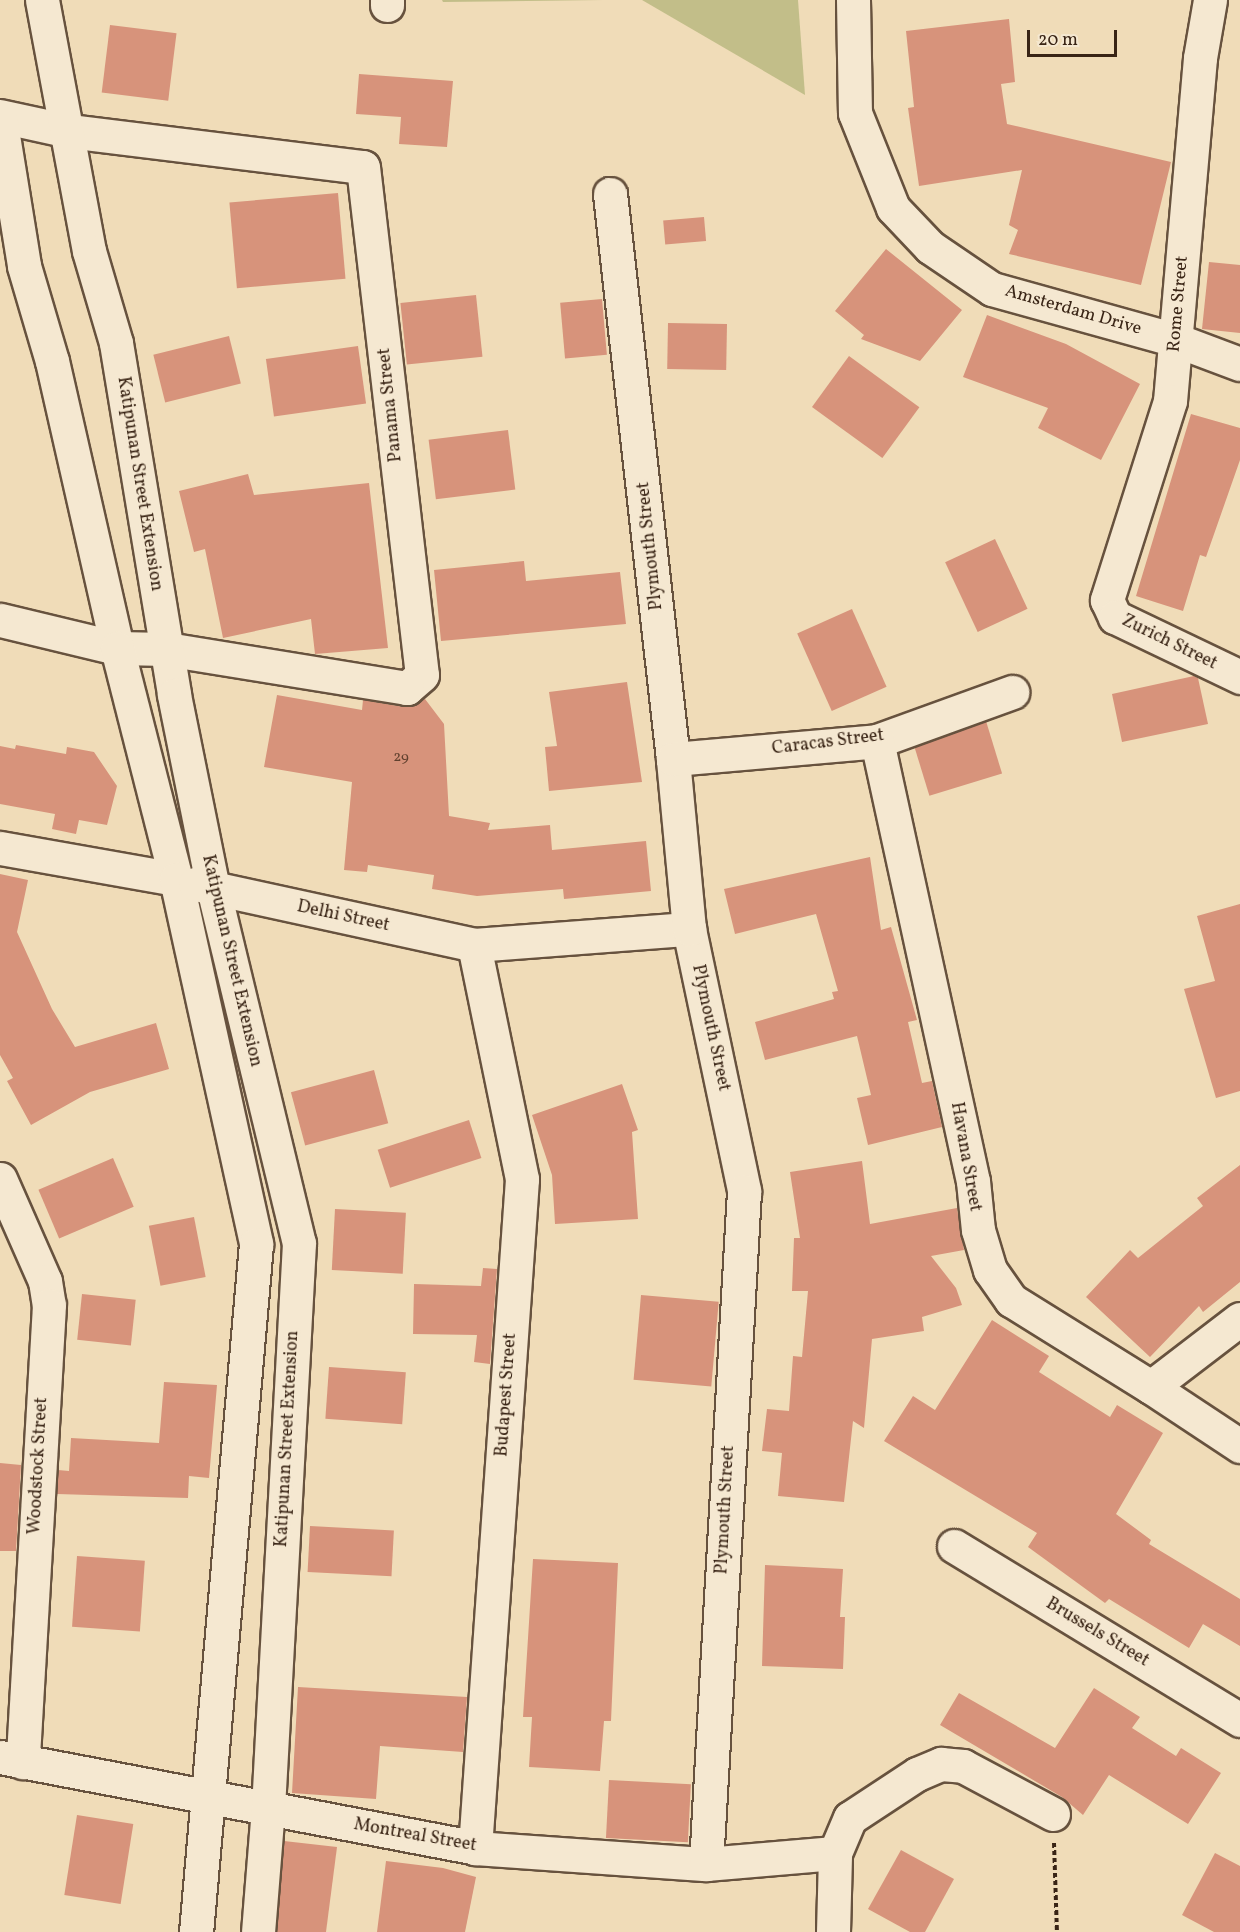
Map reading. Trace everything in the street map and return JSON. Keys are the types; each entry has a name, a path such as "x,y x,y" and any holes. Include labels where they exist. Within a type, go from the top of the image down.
{"street":[{"name":"Amsterdam Drive","path":"853,0 855,113 893,208 930,247 992,289 1176,340 1240,364"},
{"name":"Rome Street","path":"1107,600 1170,401 1200,58 1210,0"},
{"name":"Katipunan Street Extension","path":"35,1 69,131 89,251 116,343 167,650 213,888 298,1243 268,1808 258,1932"},
{"name":"Katipunan Street Extension","path":"0,117 24,266 52,361 117,648 176,879 256,1244 196,1932"},
{"path":"0,117 69,131"},
{"name":"Panama Street","path":"69,131 358,165 364,171 422,675 407,688 167,650"},
{"name":"Plymouth Street","path":"610,194 673,759 689,928 744,1191 706,1864"},
{"name":"Zurich Street","path":"1107,600 1114,617 1240,677"},
{"path":"0,620 117,648 167,650"},
{"name":"Caracas Street","path":"673,759 877,741 1012,692"},
{"name":"Havana Street","path":"877,741 973,1181 978,1230 990,1270 1011,1300 1151,1387 1240,1446"},
{"name":"Delhi Street","path":"0,848 176,879 474,945 689,928"},
{"name":"Budapest Street","path":"474,945 522,1179 475,1848"},
{"name":"Woodstock Street","path":"0,1179 45,1281 49,1305 11,1760"},
{"path":"1151,1387 1240,1319"},
{"name":"Brussels Street","path":"954,1546 1240,1719"},
{"name":"Montreal Street","path":"11,1760 475,1848 706,1864 835,1853"},
{"path":"833,1932 835,1853 850,1818 917,1774 941,1764 963,1766 1053,1814"}],"path":[{"path":"1053,1814 1057,1932"}],"shaded area":[{"path":"442,0 603,0 443,2"},
{"path":"642,0 798,0 805,95"}],"building":[{"path":"1009,19 1015,82 1001,84 1007,124 1171,162 1141,285 1009,254 1018,230 1009,225 1022,170 919,186 908,108 914,107 906,31"},
{"path":"110,25 177,33 168,101 102,92"},
{"path":"359,74 453,81 447,147 399,144 401,117 356,114"},
{"path":"338,193 345,279 237,288 229,202"},
{"path":"704,217 706,241 665,244 663,221"},
{"path":"886,249 962,310 920,361 861,339 864,335 835,311"},
{"path":"1209,262 1240,265 1240,333 1202,329"},
{"path":"476,295 482,357 407,365 400,303"},
{"path":"602,299 607,355 565,358 560,303"},
{"path":"987,315 1066,344 1140,384 1101,460 1038,428 1048,408 963,377"},
{"path":"668,323 727,324 726,370 667,369"},
{"path":"229,336 241,384 165,402 153,355"},
{"path":"358,346 366,403 274,416 266,359"},
{"path":"849,356 919,407 882,458 812,407"},
{"path":"1191,414 1240,428 1240,460 1206,557 1200,555 1183,611 1136,596"},
{"path":"508,430 515,490 436,499 429,440"},
{"path":"248,474 254,495 369,483 388,648 315,654 311,619 223,638 205,549 194,552 179,491"},
{"path":"995,539 1028,609 978,632 945,562"},
{"path":"524,561 526,581 620,572 626,624 441,641 434,570"},
{"path":"852,609 887,687 832,711 797,633"},
{"path":"1194,676 1198,678 1208,724 1122,742 1112,694"},
{"path":"627,682 642,782 549,791 545,747 557,746 549,692"},
{"path":"277,695 362,710 363,700 404,707 425,699 444,724 449,816 490,823 488,830 550,825 552,850 646,841 651,891 564,899 563,889 477,896 432,889 434,875 368,865 367,872 344,870 352,782 264,767"},
{"path":"986,721 1002,774 929,796 913,743"},
{"path":"16,745 66,754 67,747 94,752 117,786 107,825 79,820 76,834 52,829 55,814 0,804 0,746 15,749"},
{"path":"870,857 881,930 891,927 917,1020 908,1022 922,1083 932,1081 942,1127 868,1145 857,1098 871,1095 857,1036 765,1060 755,1022 834,999 832,992 838,991 816,914 735,934 724,889"},
{"path":"0,874 28,880 17,932 52,1009 75,1047 156,1023 169,1069 90,1092 31,1125 7,1081 13,1078 0,1055"},
{"path":"1240,904 1240,1091 1216,1098 1184,989 1215,981 1197,916"},
{"path":"374,1070 388,1123 305,1145 291,1092"},
{"path":"622,1084 638,1130 632,1132 638,1219 555,1224 552,1175 532,1115"},
{"path":"469,1120 481,1158 390,1188 378,1150"},
{"path":"113,1158 134,1207 59,1238 38,1190"},
{"path":"862,1161 870,1224 957,1208 964,1250 931,1256 956,1288 962,1305 922,1317 924,1331 872,1339 864,1428 853,1421 844,1502 778,1496 782,1453 762,1451 767,1409 789,1411 793,1356 802,1357 808,1291 792,1291 794,1238 800,1238 790,1172"},
{"path":"1240,1165 1240,1282 1203,1312 1199,1306 1150,1357 1086,1297 1130,1250 1138,1258 1203,1206 1197,1198"},
{"path":"335,1209 406,1213 403,1274 332,1270"},
{"path":"194,1217 206,1277 160,1286 149,1226"},
{"path":"483,1268 497,1269 490,1364 474,1362 477,1335 413,1334 414,1284 481,1286"},
{"path":"82,1294 136,1300 131,1345 77,1340"},
{"path":"641,1295 719,1302 711,1386 634,1380"},
{"path":"992,1320 1049,1356 1039,1372 1110,1417 1117,1405 1163,1433 1116,1514 1151,1540 1149,1544 1240,1599 1240,1646 1203,1624 1189,1648 1109,1599 1105,1603 1028,1547 1037,1533 884,1441 913,1396 935,1410"},
{"path":"329,1367 406,1372 402,1424 325,1419"},
{"path":"164,1382 217,1385 209,1478 189,1476 188,1498 57,1494 58,1470 69,1471 71,1438 159,1443"},
{"path":"0,1463 21,1465 16,1551 0,1551"},
{"path":"310,1526 394,1530 391,1576 308,1572"},
{"path":"77,1556 145,1561 140,1632 72,1627"},
{"path":"533,1559 618,1563 611,1721 604,1721 600,1771 529,1767 532,1717 523,1717"},
{"path":"765,1565 843,1569 840,1617 845,1617 843,1669 762,1666"},
{"path":"298,1687 467,1697 463,1752 380,1746 376,1799 292,1793"},
{"path":"1094,1688 1140,1717 1132,1728 1176,1756 1181,1748 1221,1773 1188,1824 1109,1775 1083,1815 1062,1797 940,1725 959,1693 1055,1748"},
{"path":"609,1780 691,1784 688,1842 606,1838"},
{"path":"77,1815 133,1824 121,1904 64,1895"},
{"path":"284,1841 337,1847 326,1932 277,1932"},
{"path":"901,1850 954,1879 925,1932 910,1932 868,1909"},
{"path":"1215,1853 1240,1866 1240,1932 1214,1932 1182,1915"},
{"path":"386,1861 443,1868 476,1877 465,1932 377,1932"}]}
